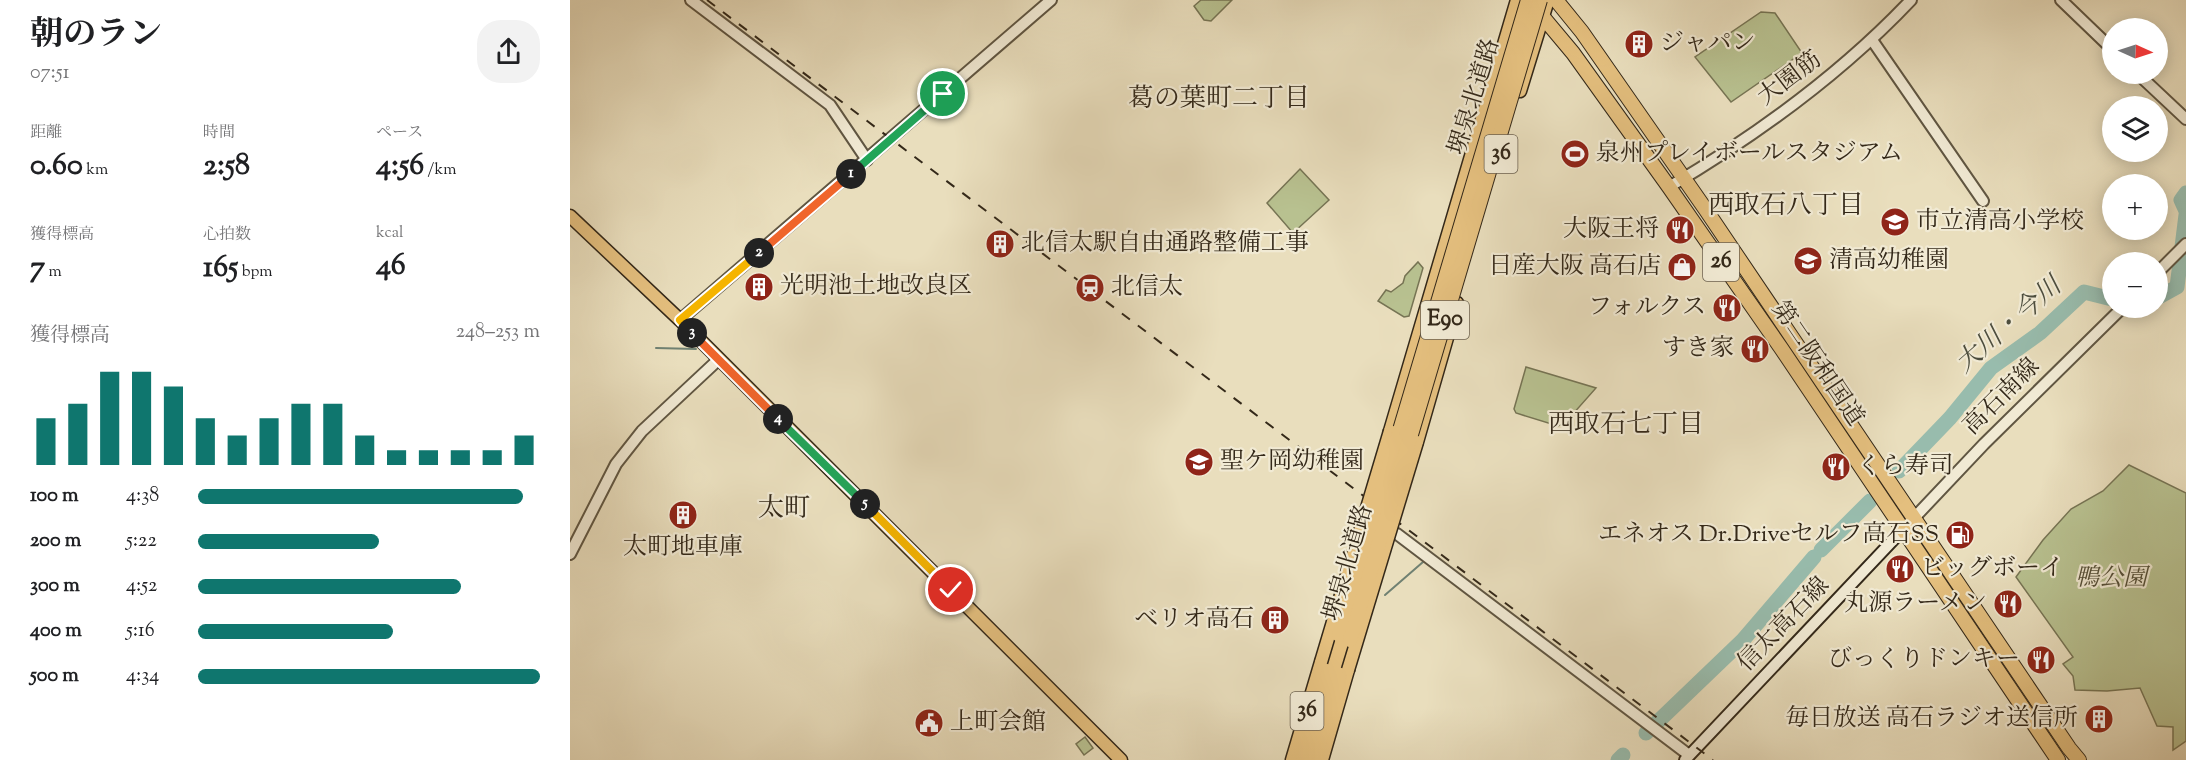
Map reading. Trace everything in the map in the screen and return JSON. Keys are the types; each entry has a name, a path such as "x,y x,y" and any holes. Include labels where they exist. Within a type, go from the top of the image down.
{"highway":[{"name":"第二阪和国道","path":"1528,0 1573,53 1669,187 1781,348 2058,760"},
{"name":"堺泉北道路","path":"1314,760 1345,638 1528,0"},
{"name":"堺泉北道路","path":"1303,760 1345,638 1540,0"},
{"name":"第二阪和国道","path":"1556,0 1582,32 1684,179 2079,760"},
{"path":"1345,638 1390,431"},
{"path":"1345,638 1417,442"}],"main road":[{"name":"36","path":"1292,760 1516,0"},
{"name":"36","path":"1322,760 1548,0"},
{"path":"570,216 680,320 1121,760"}],"street":[{"path":"691,0 830,105 867,160"},
{"path":"680,320 1051,0"},
{"name":"大園筋","path":"1669,187 1684,179 1825,81 1872,40 1911,0"},
{"path":"2061,0 2102,39"},
{"path":"1872,40 1983,201"},
{"path":"2149,84 2186,119"},
{"path":"2168,262 2182,247"},
{"name":"高石南線","path":"1914,518 1970,457 2112,318"},
{"path":"570,554 616,464 642,431 680,393 718,360"},
{"name":"信太高石線","path":"1687,758 1914,518"},
{"path":"1397,534 1653,728 1687,758"}],"green space":[{"path":"1201,0 1232,0 1211,21 1204,20 1194,6"},
{"path":"1761,12 1775,13 1802,53 1731,102 1695,57"},
{"path":"1300,169 1329,200 1293,233 1267,203"},
{"path":"1418,262 1423,268 1409,316 1404,317 1378,301 1386,290 1391,292 1403,283 1405,276"},
{"path":"1526,367 1596,388 1565,423 1558,426 1516,413 1514,409"},
{"name":"鴨公園","path":"2129,465 2186,493 2186,741 2173,750 2173,727 2157,726 2140,688 2107,691 2075,690 2073,676 2063,664 2073,657 2016,577 2043,540 2071,509 2103,491"},
{"path":"1085,737 1093,748 1084,755 1076,744"}],"waterway":[{"name":"大川・今川","path":"2186,193 2181,200 2186,211"},
{"name":"大川・今川","path":"2168,292 2177,287 2186,215"},
{"name":"大川・今川","path":"1899,471 1950,418 1991,368 2040,333 2084,292 2102,296"},
{"path":"656,348 696,349"},
{"name":"大川・今川","path":"1821,550 1870,501"},
{"name":"大川・今川","path":"1646,733 1743,640 1814,557"},
{"path":"1385,595 1423,562"},
{"name":"大川・今川","path":"1618,760 1623,755"}],"railway":[{"path":"707,0 1713,760"}],"place":[{"name":"ジャパン","path":"1639,44"},
{"name":"泉州プレイボールスタジアム","path":"1575,154"},
{"name":"市立清高小学校","path":"1895,222"},
{"name":"大阪王将","path":"1680,230"},
{"name":"北信太駅自由通路整備工事","path":"1000,244"},
{"name":"清高幼稚園","path":"1808,261"},
{"name":"日産大阪 高石店","path":"1682,267"},
{"name":"光明池土地改良区","path":"759,287"},
{"name":"北信太","path":"1090,288"},
{"name":"フォルクス","path":"1727,308"},
{"name":"すき家","path":"1755,349"},
{"name":"聖ケ岡幼稚園","path":"1199,462"},
{"name":"くら寿司","path":"1836,467"},
{"name":"太町地車庫","path":"683,515"},
{"name":"エネオス Dr.Driveセルフ高石SS","path":"1960,535"},
{"name":"ビッグボーイ","path":"1900,569"},
{"name":"丸源ラーメン","path":"2008,604"},
{"name":"ベリオ高石","path":"1275,620"},
{"name":"びっくりドンキー","path":"2041,660"},
{"name":"毎日放送 高石ラジオ送信所","path":"2099,719"},
{"name":"上町会館","path":"929,723"}],"district":[{"name":"葛の葉町二丁目","path":"1219,99"},
{"name":"西取石八丁目","path":"1786,206"},
{"name":"西取石七丁目","path":"1626,425"},
{"name":"太町","path":"784,509"}],"route":[{"path":"943,94 680,320 951,590"}]}
